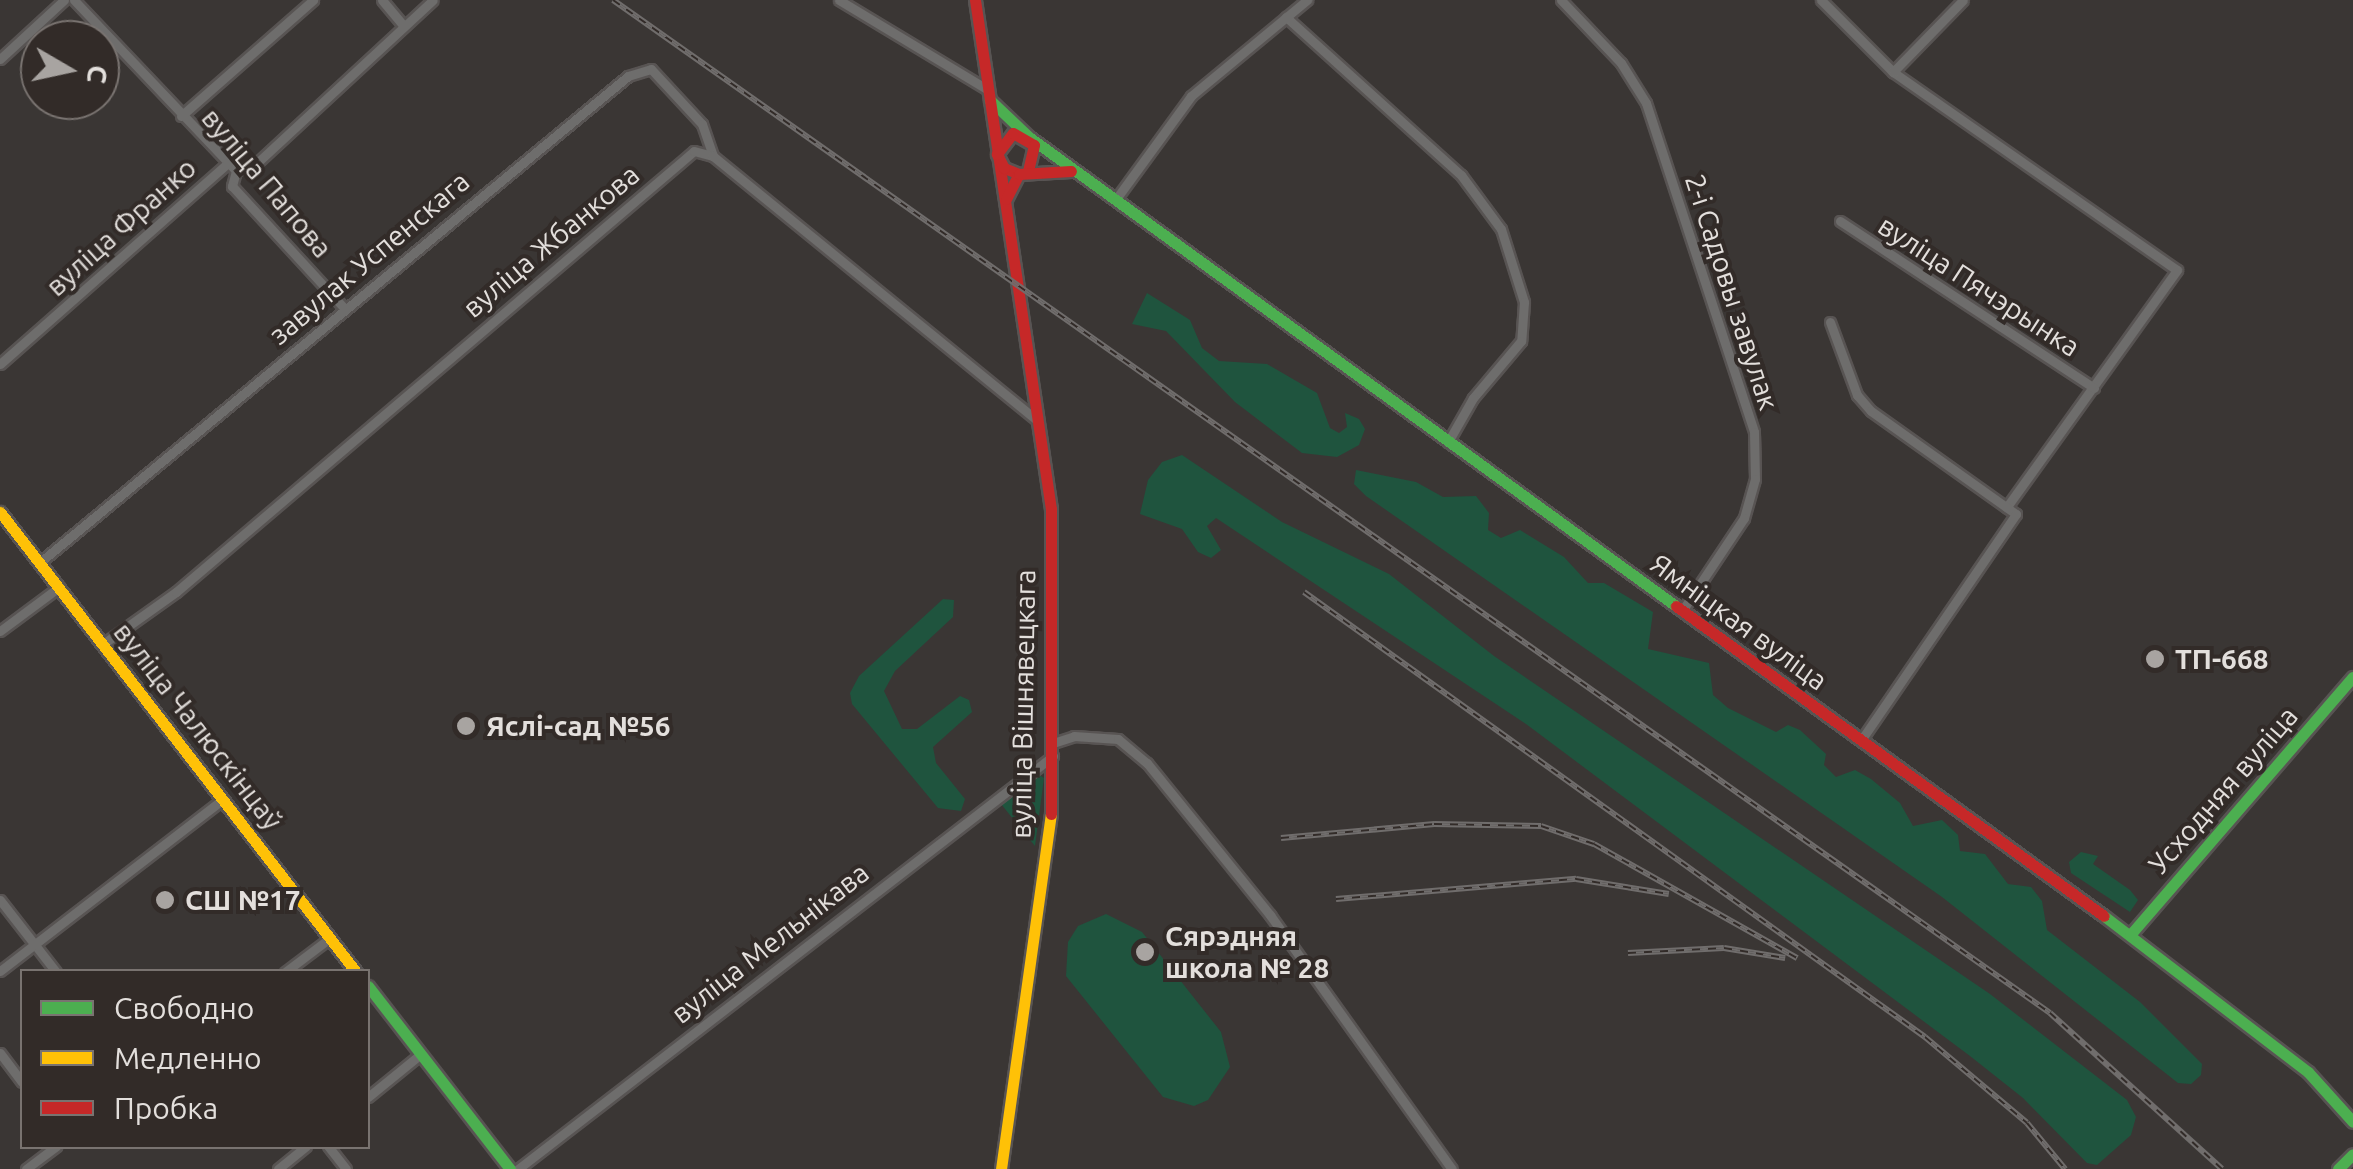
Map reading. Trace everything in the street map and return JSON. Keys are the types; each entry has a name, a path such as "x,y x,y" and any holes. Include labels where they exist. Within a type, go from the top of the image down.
{"main road":[{"name":"вуліца Вішнявецкага","path":"975,0 1051,509 1053,749 1001,1169"},
{"name":"Ямніцкая вуліца","path":"989,95 1029,137 2130,935 2308,1072 2353,1122"},
{"path":"1004,203 1023,173 1036,153 1029,137 1010,134 997,154 1004,168 1023,173 1054,168 1084,175"},
{"name":"вуліца Чалюскінцаў","path":"0,512 354,969"},
{"name":"Усходняя вуліца","path":"2130,935 2353,677"},
{"path":"370,989 514,1169"},
{"path":"2338,1169 2353,1154"}],"street":[{"path":"0,58 64,0"},
{"name":"вуліца Папова","path":"74,0 232,167 232,186 344,308"},
{"path":"181,116 313,0"},
{"path":"382,0 402,24"},
{"name":"вуліца Франко","path":"0,364 232,167 258,162 395,41 402,24 433,0"},
{"path":"839,0 989,95"},
{"path":"1116,199 1191,96 1307,0"},
{"name":"2-і Садовы завулак","path":"1561,0 1621,63 1646,104 1754,432 1755,479 1744,518 1682,612"},
{"path":"1821,0 1893,72 2177,270 2094,388 1861,740"},
{"path":"1893,72 1963,0"},
{"path":"1286,17 1461,175 1488,206 1506,241 1524,302 1521,340 1472,398 1448,442"},
{"name":"завулак Успенскага","path":"40,563 628,76 651,69 702,124 713,156"},
{"name":"вуліца Жбанкова","path":"103,644 176,592 694,151 713,156"},
{"path":"713,156 1035,419"},
{"name":"вуліца Пячэрынка","path":"1840,222 2094,388"},
{"path":"1830,322 1857,395 1871,411 2012,511"},
{"path":"0,631 59,587"},
{"path":"1053,749 1074,736 1118,739 1147,763 1270,916 1452,1169"},
{"name":"вуліца Мельнікава","path":"514,1169 1053,749"},
{"path":"0,971 222,800"},
{"path":"0,900 54,969"},
{"path":"289,969 330,938"},
{"path":"0,1053 20,1079"},
{"path":"370,1095 422,1054"},
{"path":"26,1169 52,1149"},
{"path":"278,1169 302,1149"},
{"path":"330,1149 346,1169"}],"green space":[{"path":"1147,293 1190,320 1202,348 1219,361 1267,364 1317,393 1330,428 1339,433 1347,427 1345,413 1359,419 1365,429 1359,445 1337,457 1302,453 1235,402 1166,331 1132,324"},
{"path":"1182,455 1282,522 1389,574 1494,656 1990,994 2127,1100 2136,1117 2131,1135 2097,1165 2087,1163 2023,1098 1970,1056 1526,724 1216,518 1207,526 1221,550 1211,558 1198,552 1182,529 1140,514 1148,480 1162,462"},
{"path":"1356,470 1416,482 1443,497 1476,496 1489,513 1488,530 1501,538 1520,530 1564,557 1588,583 1604,583 1653,612 1648,649 1709,663 1713,695 1728,708 1776,732 1788,725 1800,730 1826,754 1824,765 1836,777 1855,770 1871,779 1900,803 1913,826 1942,820 1958,835 1960,851 1985,854 2008,884 2031,887 2042,901 2047,930 2140,1002 2202,1064 2201,1075 2191,1084 2178,1083 1942,897 1366,496 1354,484"},
{"path":"943,599 954,600 953,617 895,671 884,691 902,729 917,729 960,696 969,700 972,712 933,747 936,763 965,799 961,811 938,808 852,704 850,693 859,676"},
{"path":"1036,773 1044,778 1035,846 1001,804"},
{"path":"2081,852 2098,856 2093,864 2130,890 2138,900 2130,912 2071,873 2069,862"},
{"path":"1106,914 1142,932 1221,1032 1230,1067 1208,1100 1194,1106 1163,1097 1066,976 1068,942 1078,926"}],"railway":[{"path":"613,0 2050,1013 2222,1169"},
{"path":"1304,592 1925,1037 2027,1123 2065,1169"},
{"path":"1281,838 1434,824 1541,826 1594,844 1797,958"},
{"path":"1336,899 1576,879 1669,894"},
{"path":"1628,953 1724,948 1785,958"}],"traffic: fast":[{"path":"990,100 1029,137 1676,606"},
{"path":"2130,935 2353,677"},
{"path":"2104,916 2308,1072 2353,1122"},
{"path":"370,989 510,1169"},
{"path":"2338,1169 2353,1154"}],"traffic: slow":[{"path":"0,512 354,969"},
{"path":"1001,1169 1051,814"}],"traffic: jam":[{"path":"975,0 1051,509 1051,814"},
{"path":"1019,174 1004,168 997,154 1013,133 1034,145 1028,172"},
{"path":"1006,199 1019,174 1071,171"},
{"path":"1676,606 2104,916"}],"place":[{"name":"ТП-668","path":"2155,659"},
{"name":"Яслі-сад №56","path":"466,726"},
{"name":"СШ №17","path":"165,900"},
{"name":"Сярэдняя школа № 28","path":"1145,952"}]}
